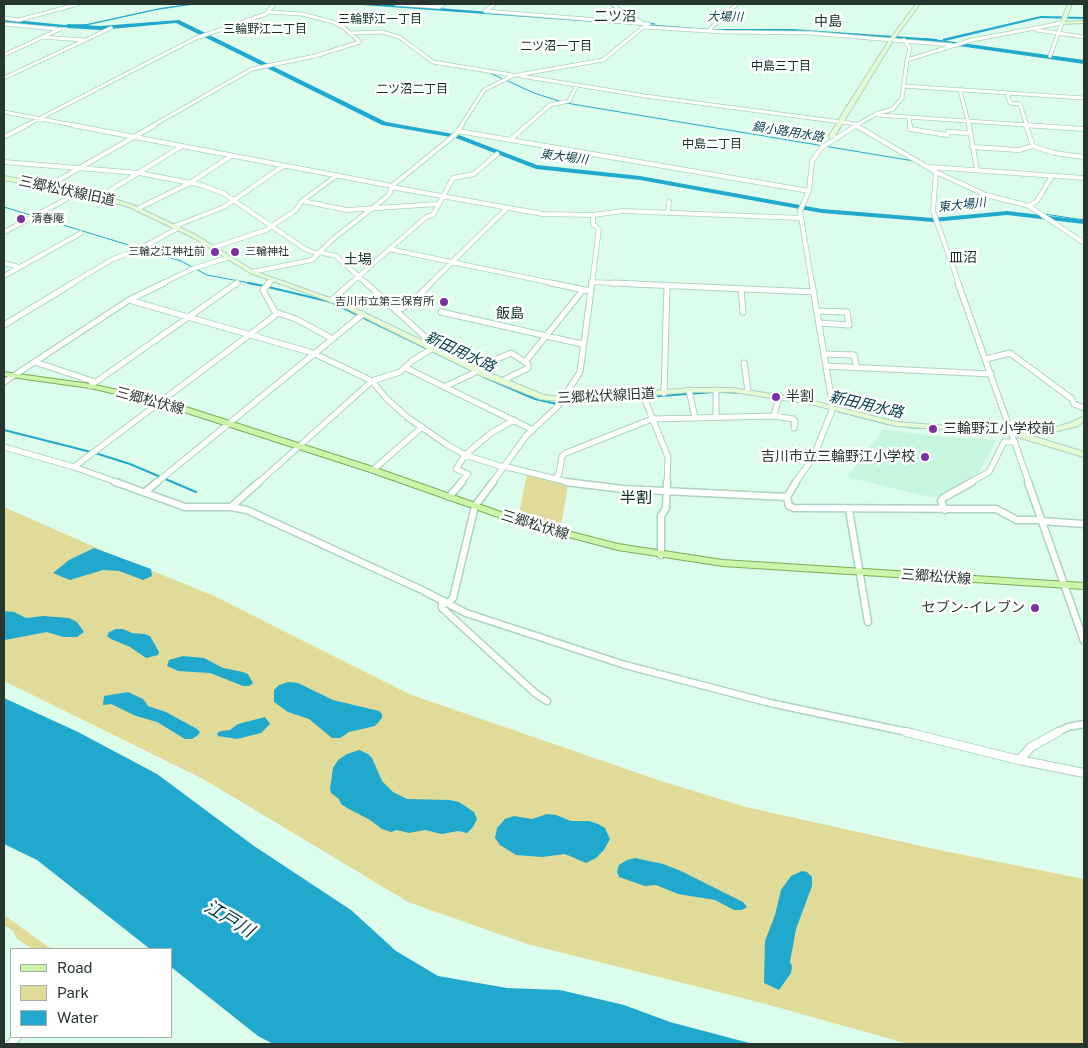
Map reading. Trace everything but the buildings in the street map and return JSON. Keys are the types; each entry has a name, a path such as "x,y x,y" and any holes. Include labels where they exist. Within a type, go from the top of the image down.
{"main road":[{"name":"三郷松伏線","path":"4,374 92,384 161,402 372,470 474,506 565,534 661,554 732,564 1084,586"}],"street":[{"path":"15,19 73,4"},
{"path":"4,18 15,19 78,4"},
{"path":"4,137 206,35 266,14 274,4"},
{"path":"396,4 439,7 444,4"},
{"path":"495,4 485,11 725,32 791,32 893,38 954,46"},
{"path":"613,4 618,10 645,25 710,29 763,29"},
{"path":"710,29 737,4"},
{"path":"833,139 832,136 893,38 918,4"},
{"path":"1050,56 1070,4"},
{"path":"48,186 252,69 266,64 315,56 360,42 338,24 318,17 268,12"},
{"path":"907,60 959,44 1034,30 1063,19 1084,22"},
{"path":"4,24 59,29 4,55"},
{"path":"252,272 312,260 333,239 389,195 391,186 456,134 484,90 515,75 600,61 645,25"},
{"path":"4,78 111,28"},
{"path":"1034,30 1084,36"},
{"path":"350,33 382,32 399,36 433,62 577,85 856,125 936,172 986,195 1029,206 1044,218 1084,242"},
{"path":"43,38 85,40"},
{"path":"904,40 910,48 902,98 893,108 874,115 833,139 821,148 812,161 809,191 802,207 801,218 832,409 813,458 789,491 787,497 789,506 794,508 849,510 996,509 1017,520 1084,524"},
{"path":"510,140 550,105 569,101 577,85"},
{"path":"903,86 1084,98"},
{"path":"960,90 966,121 973,143 972,147 977,170"},
{"path":"1007,93 1010,103 1020,104 1033,146"},
{"path":"4,112 543,214 593,216 623,212 801,218"},
{"path":"874,115 1084,129"},
{"path":"909,117 910,129 947,135 948,132 970,133"},
{"path":"456,134 510,140 809,191"},
{"path":"101,196 182,146"},
{"path":"972,147 1019,150 1033,146 1054,153 1084,156"},
{"path":"332,300 426,217 433,215 453,178 474,174 497,154"},
{"path":"137,209 190,183 231,156"},
{"path":"4,162 139,173 223,192 305,250 336,256 436,347 412,361 406,368 372,381 231,507"},
{"path":"4,326 113,259 140,249 177,227 216,211 283,166"},
{"path":"928,167 1084,178"},
{"path":"936,172 932,208 1084,641"},
{"path":"212,248 272,226 296,210 302,200 336,176"},
{"path":"1029,206 1037,201 1052,176"},
{"name":"三郷松伏線旧道","path":"4,178 101,196 137,209 177,227 252,272 332,300 476,371 537,396 561,403 689,392 748,392 896,424 1012,433"},
{"path":"4,232 80,192"},
{"path":"302,200 347,210 438,204"},
{"path":"668,213 669,202"},
{"path":"396,311 410,304 507,208"},
{"path":"547,701 535,693 442,608 445,602 453,598 474,506 532,430 561,403 580,372 582,344 599,229 594,224 593,216"},
{"path":"4,276 82,232"},
{"path":"389,249 590,291"},
{"path":"4,382 130,300 194,268 227,258"},
{"path":"4,263 19,268"},
{"path":"272,280 264,287 277,314 296,319 331,338"},
{"path":"591,282 814,292"},
{"path":"35,362 92,384 237,283"},
{"path":"666,285 667,394"},
{"path":"741,289 743,312"},
{"path":"525,362 544,336 583,290"},
{"path":"130,300 313,353 372,381 386,398 422,427 465,455 571,483 668,491 787,497"},
{"path":"817,310 847,312 849,325 819,323"},
{"path":"441,312 582,344"},
{"path":"74,467 277,314"},
{"path":"145,492 361,315"},
{"path":"444,387 511,353 528,364 528,368 502,381"},
{"path":"986,359 1010,353 1072,399 1074,404 1084,408"},
{"path":"824,354 854,355 857,368"},
{"path":"744,363 748,392"},
{"path":"826,366 991,374"},
{"path":"406,368 532,430"},
{"path":"689,392 695,418"},
{"path":"716,417 717,392"},
{"path":"643,397 668,457 666,508 661,516 661,554"},
{"path":"774,416 778,398"},
{"path":"555,479 559,474 562,456 566,453 652,419 774,416 793,419 795,421 794,428"},
{"path":"1012,433 1058,429 1074,424 1084,418"},
{"path":"449,497 468,474 456,469 465,455 491,433 514,420"},
{"path":"372,470 422,427"},
{"path":"1012,433 1084,455"},
{"path":"945,510 941,501 943,498 989,472 1004,442 1015,442"},
{"path":"4,447 74,467 193,508 231,507 248,510 466,613 615,662 778,705 1084,773"},
{"path":"849,510 868,622"},
{"path":"1019,760 1031,746 1068,727 1084,724"}],"shaded area":[{"name":"吉川市立三輪野江小学校","path":"884,429 931,436 996,440 978,474 934,498 847,477"}],"green space":[{"path":"527,474 568,485 561,527 519,514"},
{"path":"4,507 108,553 212,595 409,694 658,780 746,807 939,850 1084,879 1084,1044 908,1044 766,1004 527,944 408,902 205,780 4,681"},
{"path":"4,915 50,948 31,948 16,938 13,931 4,925"}],"water":[{"path":"197,4 157,10 75,28 4,23 4,19 65,25 87,24 160,8"},
{"path":"349,4 400,5 709,29 792,29 937,39 938,42 794,31 730,32"},
{"path":"94,548 151,569 152,576 143,580 119,571 103,570 70,580 53,573 69,560"},
{"path":"4,611 14,612 26,618 43,616 69,618 77,622 84,632 77,637 63,637 47,632 5,640"},
{"path":"116,629 150,636 159,652 158,655 146,658 130,647 107,636 109,632"},
{"path":"183,656 204,658 223,668 243,672 248,674 253,683 249,686 243,686 210,673 178,671 167,666 169,660"},
{"path":"288,682 298,683 333,700 379,711 382,714 382,718 375,726 349,732 340,738 332,738 309,719 288,712 274,702 274,690 279,685"},
{"path":"128,692 143,699 148,706 166,712 200,732 192,739 185,739 157,722 136,716 111,704 103,705 104,696"},
{"name":"江戸川","path":"4,698 78,732 157,774 254,846 351,910 396,951 438,976 507,988 560,990 624,1005 670,1022 753,1044 273,1044 258,1036 172,968 172,948 149,948 37,860 4,844"},
{"path":"265,717 270,724 261,733 237,739 218,736 217,733 230,730 238,724"},
{"path":"359,750 372,758 382,781 393,792 407,799 459,802 474,812 477,819 473,827 467,833 458,831 442,834 425,830 409,833 397,830 391,832 382,829 341,804 339,799 331,793 330,789 333,768 338,760 347,754"},
{"path":"547,814 556,815 571,821 589,821 598,824 605,828 610,839 604,850 596,858 586,863 565,854 542,857 516,855 500,845 495,838 497,828 505,819 514,816 532,819"},
{"path":"635,858 663,864 681,871 743,902 747,907 742,910 734,910 715,900 678,894 656,885 645,886 619,877 617,872 619,865"},
{"path":"802,871 807,872 812,877 812,886 796,929 790,962 792,966 791,973 779,990 764,983 765,941 775,915 781,890 791,876"}],"waterway":[{"path":"611,4 614,9 626,16"},
{"path":"945,39 1041,17 1084,18"},
{"name":"東大場川","path":"68,26 100,28 177,21 384,124 457,136 536,167 640,178 822,211 933,220 1007,213 1084,222"},
{"name":"大場川","path":"644,22 655,24"},
{"name":"大場川","path":"926,40 1084,62"},
{"name":"鍋小路用水路","path":"490,73 534,93 562,102"},
{"name":"鍋小路用水路","path":"566,103 914,161"},
{"name":"鍋小路用水路","path":"921,162 930,166"},
{"name":"新田用水路","path":"4,207 181,261 207,275 255,284"},
{"name":"鍋小路用水路","path":"1044,214 1084,220"},
{"name":"新田用水路","path":"248,283 264,286"},
{"name":"新田用水路","path":"268,287 331,302 471,370"},
{"name":"新田用水路","path":"484,377 535,399 557,404"},
{"name":"新田用水路","path":"646,397 714,392"},
{"name":"新田用水路","path":"724,392 741,393"},
{"name":"新田用水路","path":"562,404 641,397"},
{"name":"新田用水路","path":"834,410 888,424"},
{"name":"新田用水路","path":"907,427 922,428"},
{"path":"4,430 91,452"},
{"path":"95,453 130,464 196,492"}],"place":[{"name":"清春庵","path":"21,219"},
{"name":"三輪之江神社前","path":"215,252"},
{"name":"三輪神社","path":"235,252"},
{"name":"吉川市立第三保育所","path":"444,302"},
{"name":"半割","path":"776,397"},
{"name":"三輪野江小学校前","path":"933,429"},
{"name":"吉川市立三輪野江小学校","path":"925,457"},
{"name":"セブン-イレブン","path":"1035,608"}],"district":[{"name":"二ツ沼","path":"615,17"},
{"name":"三輪野江一丁目","path":"380,19"},
{"name":"中島","path":"828,22"},
{"name":"三輪野江二丁目","path":"265,29"},
{"name":"二ツ沼一丁目","path":"556,46"},
{"name":"中島三丁目","path":"781,66"},
{"name":"二ツ沼二丁目","path":"412,89"},
{"name":"中島二丁目","path":"712,144"},
{"name":"皿沼","path":"963,258"},
{"name":"土場","path":"358,260"},
{"name":"飯島","path":"510,314"},
{"name":"半割","path":"636,498"}]}
